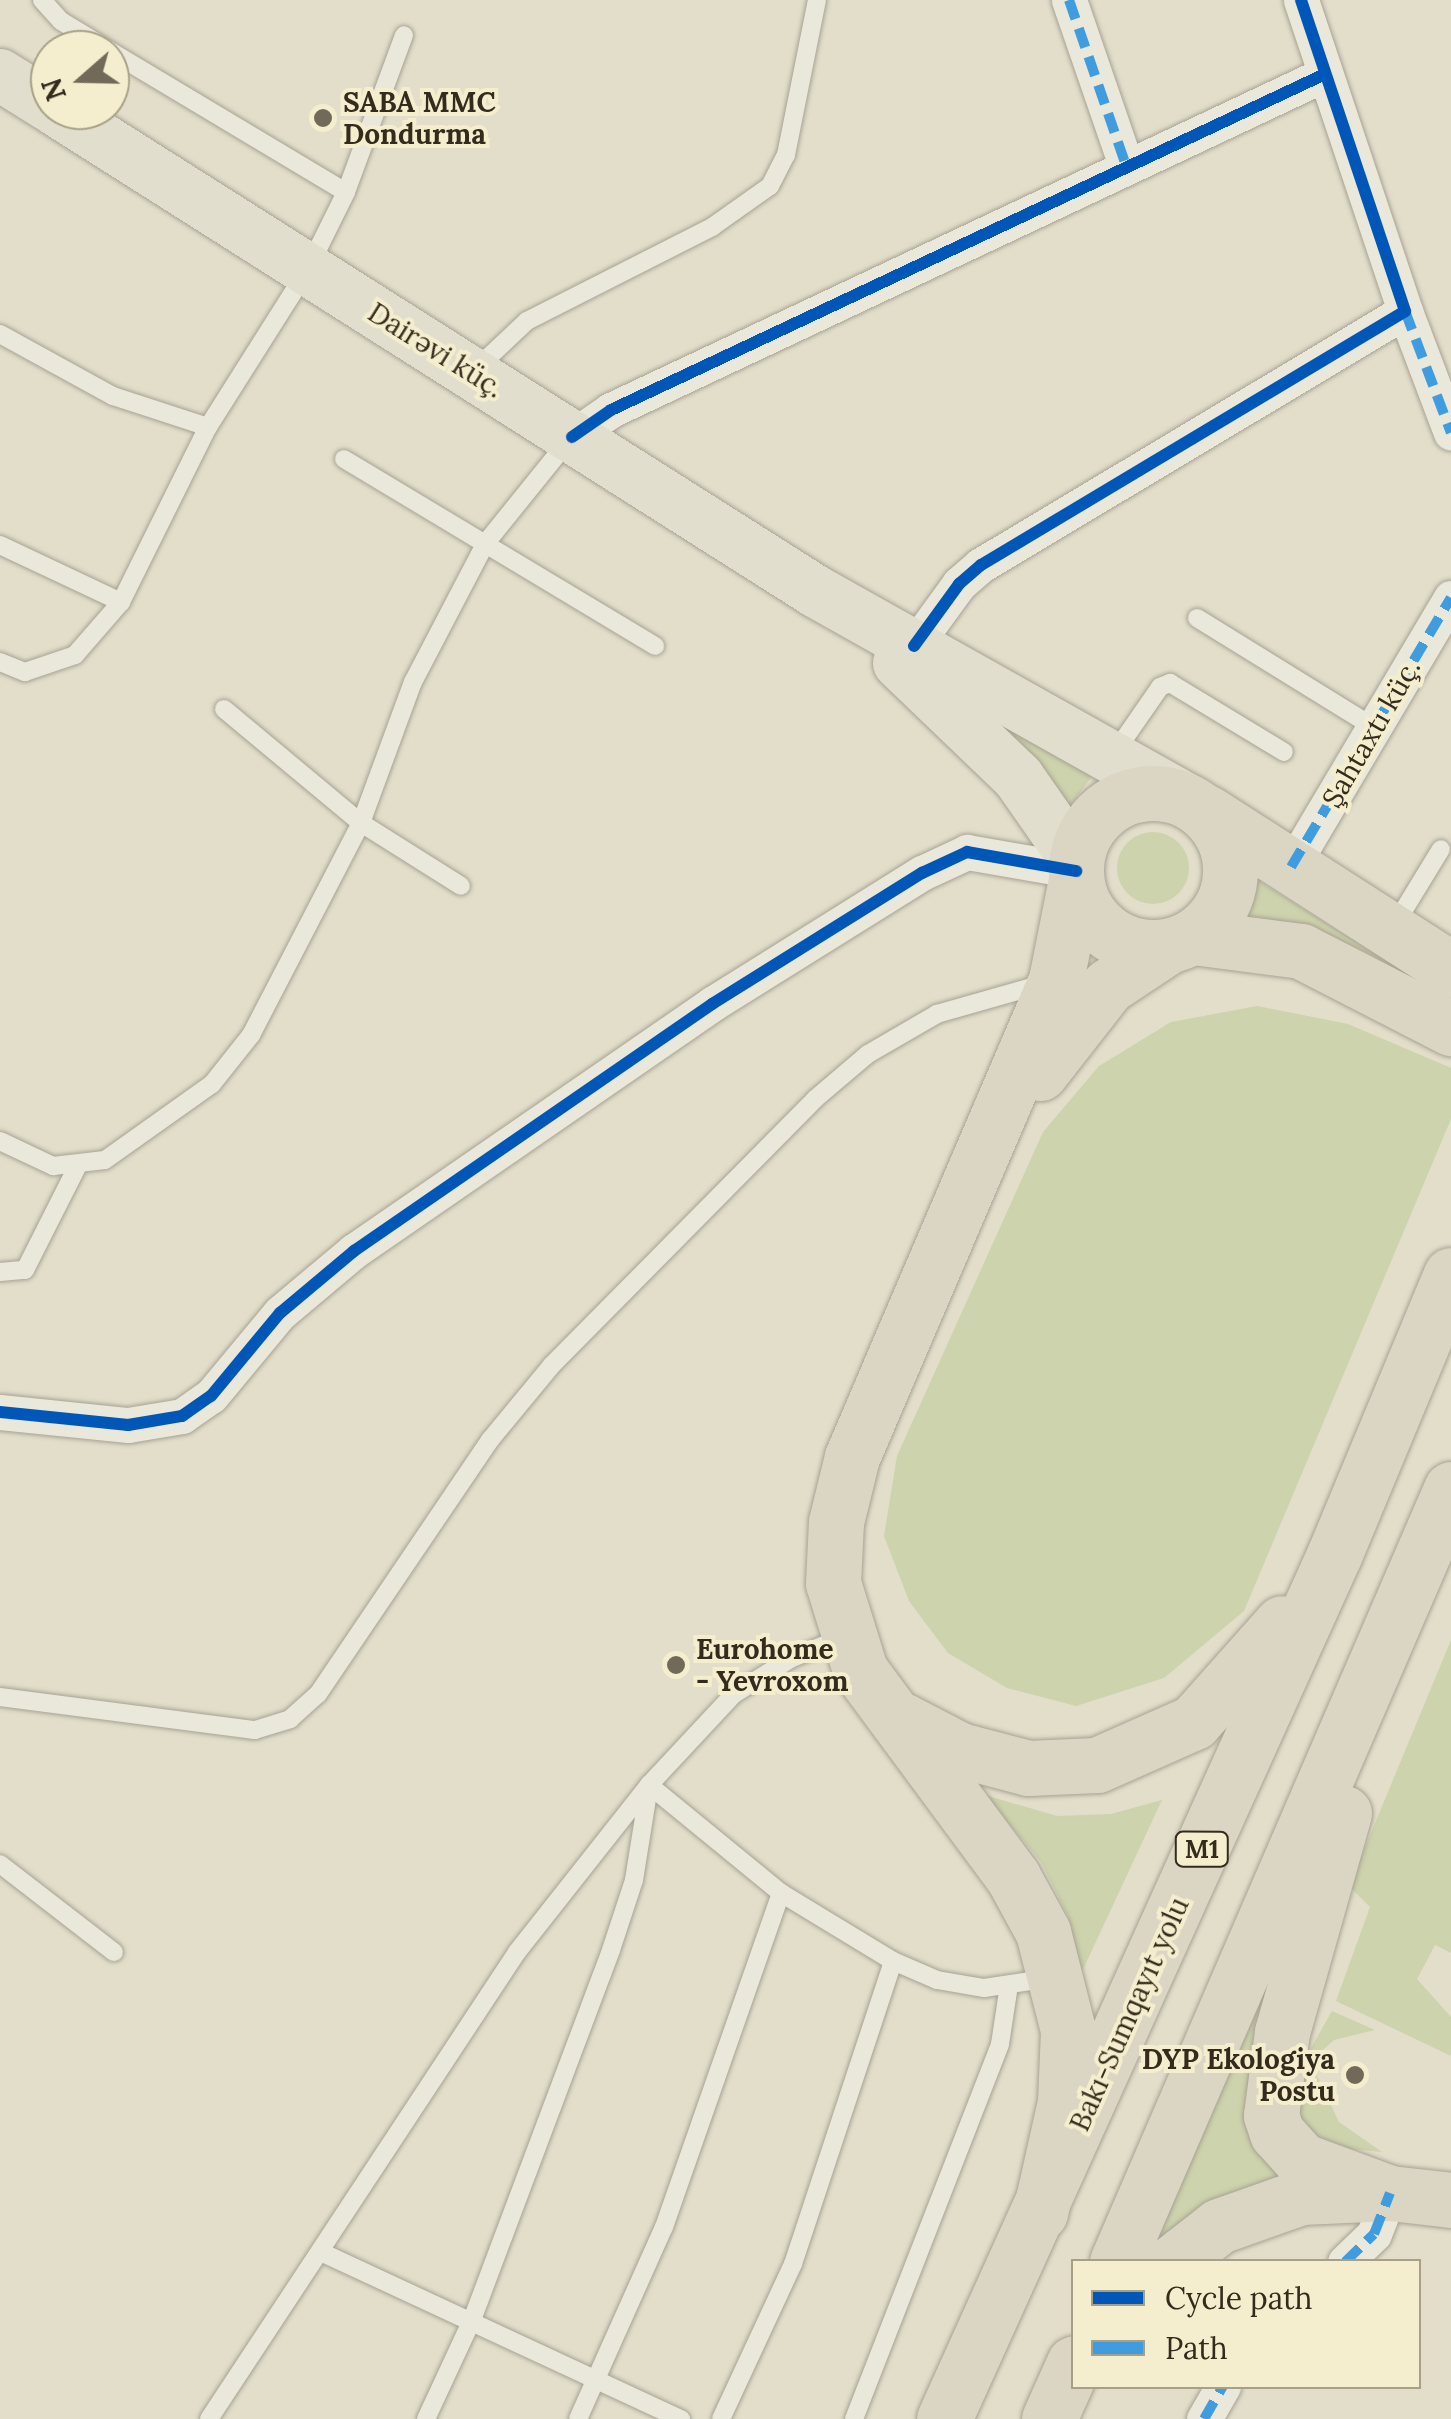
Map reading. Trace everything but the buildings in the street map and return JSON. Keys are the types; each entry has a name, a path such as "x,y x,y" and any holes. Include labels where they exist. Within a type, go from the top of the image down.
{"highway":[{"path":"1040,2213 1064,2102 1068,2030 1033,1981 1014,1878 890,1713 844,1636 833,1583 836,1522 852,1457 990,1146 1056,980 1076,871 1092,822 1116,802 1146,792 1193,804 1391,931 1444,994"},
{"path":"990,1146 1082,1014 1130,968 1212,921 1230,874 1228,849 1193,804"},
{"path":"1076,871 1098,925 1142,947 1180,942 1302,951 1444,994"},
{"name":"Bakı-Sumqayıt yolu","path":"944,2419 1335,1553 1451,1276"},
{"path":"1390,2192 1290,2152 1277,2133 1270,2094 1318,1897 1445,1513"},
{"path":"1118,2259 1445,1513"},
{"path":"890,1713 960,1750 1028,1768 1097,1765 1134,1754 1194,1722 1226,1692 1335,1553"},
{"path":"1177,2259 1218,2226 1282,2202 1390,2192 1451,2200"},
{"path":"1049,2419 1071,2369"},
{"path":"1059,2419 1076,2389"}],"main road":[{"name":"Dairəvi küç.","path":"0,75 30,94"},
{"name":"Dairəvi küç.","path":"88,130 815,590 1193,804"},
{"name":"Dairəvi küç.","path":"815,590 988,746 1076,871"}],"street":[{"path":"1069,0 1125,163"},
{"path":"1300,0 1405,311 1451,433"},
{"path":"572,436 612,410 1125,163 1324,74"},
{"path":"914,646 958,584 981,565 1405,311"},
{"name":"Şahtaxtı küç.","path":"1291,867 1451,598"},
{"path":"0,1412 128,1425 182,1416 211,1396 280,1313 354,1251 712,1004 922,872 968,852 1076,871"},
{"path":"1348,2259 1374,2234 1390,2192"},
{"path":"1204,2419 1221,2389"}],"lane":[{"path":"42,0 60,21 76,30"},
{"path":"473,374 527,321 712,227 770,186 786,155 818,0"},
{"path":"0,662 24,672 75,654 121,602 208,427 308,269 346,192 404,35"},
{"path":"130,62 346,192"},
{"path":"0,334 113,396 208,427"},
{"path":"0,1140 53,1166 77,1167 105,1160 212,1084 251,1036 360,823 413,682 486,544 572,436"},
{"path":"344,459 655,646"},
{"path":"0,545 121,602"},
{"path":"1197,618 1375,728"},
{"path":"1110,759 1160,687 1170,683 1284,752"},
{"path":"224,709 360,823 461,886"},
{"path":"1391,931 1441,849"},
{"path":"0,1697 255,1730 290,1719 318,1694 490,1440 552,1365 815,1099 868,1054 924,1021 966,1002 1056,980"},
{"path":"0,1272 25,1270 77,1167"},
{"path":"209,2419 323,2253 517,1952 649,1785 734,1694 790,1659 844,1636"},
{"path":"649,1785 780,1892 893,1961 961,1986 1033,1981"},
{"path":"426,2419 472,2320 611,1950 638,1861 649,1785"},
{"path":"0,1864 114,1952"},
{"path":"578,2419 664,2227 780,1892"},
{"path":"720,2419 793,2264 893,1961"},
{"path":"854,2419 1000,2044 1033,1981"},
{"path":"323,2253 681,2419"}],"green space":[{"path":"930,672 1092,776 1065,813"},
{"path":"1153,832 1178,843 1189,868 1178,893 1153,904 1128,893 1117,868 1128,843"},
{"path":"1254,878 1388,962 1334,938 1226,924"},
{"path":"1257,1006 1348,1024 1451,1068 1451,1119 1244,1611 1164,1678 1076,1706 1007,1688 948,1653 909,1601 884,1536 897,1456 1043,1132 1099,1066 1171,1022"},
{"path":"1451,1640 1451,1953 1435,1945 1417,1979 1451,2017 1451,2056 1336,2001 1370,1907 1349,1886"},
{"path":"985,1795 1057,1816 1111,1814 1162,1800 1079,1978 1068,1916 1041,1862"},
{"path":"1301,1909 1250,2135 1261,2157 1303,2179 1147,2257"},
{"path":"1332,2011 1375,2030 1334,2040 1316,2056 1317,2076 1339,2122 1382,2152 1315,2146 1296,2128 1290,2085"}],"marked path":[{"path":"1069,0 1125,163"},
{"path":"1405,311 1451,433"},
{"path":"1291,867 1451,598"},
{"path":"1348,2259 1374,2234 1390,2193"},
{"path":"1204,2419 1221,2389"}],"cycle path":[{"path":"914,646 959,584 981,565 1405,311 1301,0"},
{"path":"572,437 611,410 1325,74"},
{"path":"0,1412 128,1425 182,1416 211,1396 280,1313 354,1251 712,1004 922,873 967,852 1076,871"}],"place":[{"name":"SABA MMC Dondurma","path":"323,118"},
{"name":"Eurohome - Yevroxom","path":"676,1665"},
{"name":"DYP Ekologiya Postu","path":"1355,2075"}]}
